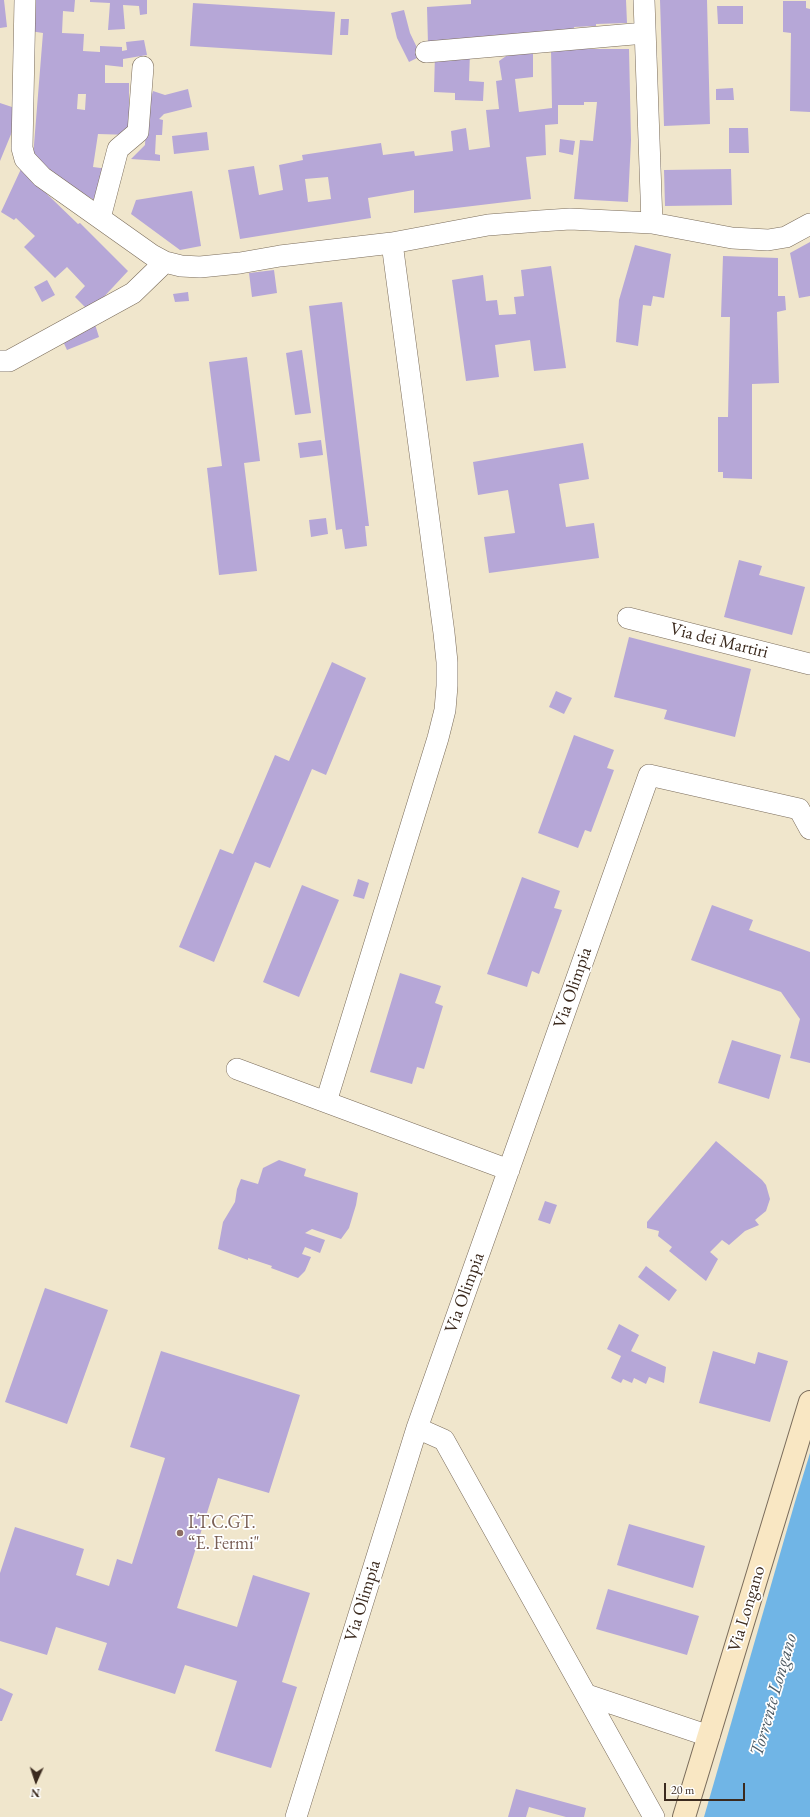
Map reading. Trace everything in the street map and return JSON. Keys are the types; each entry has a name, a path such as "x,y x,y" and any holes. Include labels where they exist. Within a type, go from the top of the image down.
{"street":[{"path":"24,0 22,148 25,159 42,177 152,255 166,262 181,266 200,267 392,243 488,225 570,219 652,223 725,237 768,240 786,237 810,224"},
{"path":"644,0 652,223"},
{"path":"426,52 646,33"},
{"path":"100,218 118,149 138,132 143,67"},
{"path":"326,1102 438,738 445,710 447,686 448,662 392,243"},
{"path":"0,361 9,361 133,293 166,262"},
{"name":"Via dei Martiri","path":"628,618 810,664"},
{"name":"Via Olimpia","path":"296,1817 417,1428 649,774 799,809 810,829"},
{"path":"237,1069 509,1170"},
{"name":"Via Longano","path":"684,1817 810,1402"},
{"path":"417,1428 444,1440 654,1817"},
{"path":"587,1696 709,1736"}],"water":[{"name":"Torrente Longano","path":"810,1453 810,1817 704,1817 795,1502"}],"building":[{"path":"0,0 4,0 7,27 0,28"},
{"path":"33,0 75,0 74,12 63,11 62,33 84,34 83,51 100,52 100,46 122,47 122,51 127,50 126,42 144,40 147,55 123,59 123,67 105,65 105,83 129,83 129,101 133,116 132,135 98,134 93,167 108,169 96,201 68,185 33,157 43,33 30,31","holes":["78,94 86,94 85,110 77,109"]},
{"path":"90,0 147,0 147,14 140,15 139,6 123,5 125,29 108,30 110,3 90,2"},
{"path":"471,0 626,0 627,23 596,24 596,26 574,27 575,31 428,44 427,7 471,4"},
{"path":"660,0 707,0 710,124 664,126"},
{"path":"783,1 806,1 806,8 810,9 810,112 790,111 791,33 783,32"},
{"path":"193,3 335,12 332,55 190,46"},
{"path":"717,6 743,6 743,24 718,24"},
{"path":"404,10 410,33 421,56 409,62 397,38 391,13"},
{"path":"341,19 349,19 348,35 340,35"},
{"path":"533,48 533,77 515,79 519,112 552,108 551,49 629,49 631,140 628,202 574,199 580,140 593,141 597,102 584,102 584,105 558,105 558,124 545,125 546,155 526,157 531,199 414,213 414,190 368,198 371,218 240,239 228,170 254,166 259,195 283,190 279,165 303,160 302,155 381,143 383,155 414,151 415,156 453,151 451,131 466,128 469,150 490,147 486,110 499,109 496,81 502,80 499,61 512,52","holes":["328,177 331,199 308,202 305,179"]},
{"path":"435,53 470,53 469,81 484,82 483,101 455,100 455,93 434,92"},
{"path":"733,88 734,100 716,100 716,89"},
{"path":"188,89 192,107 164,114 159,119 163,120 162,135 156,135 155,154 160,155 160,161 131,159 145,145 147,110 153,91 165,95"},
{"path":"0,103 21,110 0,161"},
{"path":"729,128 748,128 749,153 729,153"},
{"path":"207,132 209,150 174,154 172,136"},
{"path":"560,139 575,141 573,155 559,152"},
{"path":"21,169 78,224 80,223 128,271 100,301 87,309 75,297 85,286 67,267 55,278 24,247 35,236 16,218 14,220 1,212"},
{"path":"731,169 732,205 665,206 664,170"},
{"path":"192,191 201,246 180,250 131,214 136,200"},
{"path":"810,242 810,296 799,298 790,253"},
{"path":"635,245 671,254 664,298 653,296 651,306 643,305 638,346 616,342 619,300"},
{"path":"723,256 778,258 778,296 785,296 786,310 777,312 779,383 752,384 752,479 723,478 723,472 718,472 718,417 728,417 730,317 721,317"},
{"path":"551,266 566,368 534,371 530,340 495,345 499,377 466,381 452,280 483,275 486,301 497,300 499,315 516,314 514,297 524,296 521,270"},
{"path":"274,270 277,293 252,297 249,273"},
{"path":"47,280 55,295 42,302 34,287"},
{"path":"188,292 189,301 175,302 173,294"},
{"path":"342,302 369,526 365,526 367,546 345,549 342,529 336,530 309,306"},
{"path":"93,318 99,337 67,350 61,337"},
{"path":"302,350 311,413 295,415 286,353"},
{"path":"247,357 260,461 244,463 257,571 219,575 207,468 222,466 209,362"},
{"path":"321,440 323,455 300,458 298,443"},
{"path":"583,443 589,479 559,484 566,527 594,523 599,558 489,573 484,537 515,533 508,490 478,495 473,462"},
{"path":"326,518 328,534 311,537 309,520"},
{"path":"739,560 762,566 759,575 805,587 792,635 724,617"},
{"path":"629,637 751,669 735,737 664,719 667,710 614,697"},
{"path":"332,662 366,678 326,775 312,769 270,868 255,862 214,962 179,947 220,849 233,854 275,755 289,761"},
{"path":"556,691 572,698 564,714 549,707"},
{"path":"574,735 614,750 607,768 614,770 591,832 585,830 578,848 538,833"},
{"path":"522,877 560,891 554,908 562,910 539,974 532,971 527,987 487,974"},
{"path":"358,879 369,883 364,899 353,896"},
{"path":"302,885 339,900 299,997 263,982"},
{"path":"712,905 753,920 749,930 810,952 810,1063 790,1058 800,1019 781,992 691,960"},
{"path":"400,973 441,986 435,1003 443,1006 424,1069 417,1067 412,1084 370,1072"},
{"path":"732,1040 781,1055 769,1099 718,1083"},
{"path":"716,1141 762,1180 766,1185 770,1199 766,1211 755,1220 759,1225 745,1231 729,1245 722,1240 710,1252 718,1259 706,1281 669,1251 672,1247 658,1236 659,1231 647,1228 647,1222"},
{"path":"279,1160 306,1169 304,1176 358,1193 349,1228 341,1239 312,1229 305,1233 325,1240 320,1253 305,1247 302,1254 311,1257 305,1271 298,1278 271,1268 272,1266 248,1258 248,1260 218,1249 223,1222 235,1202 237,1189 241,1179 258,1184 263,1168"},
{"path":"545,1201 557,1205 550,1224 538,1220"},
{"path":"646,1266 677,1290 669,1301 638,1277"},
{"path":"45,1288 108,1310 67,1424 5,1402"},
{"path":"619,1324 639,1335 631,1351 666,1367 664,1383 649,1377 646,1384 634,1378 632,1383 623,1379 621,1383 611,1378 621,1356 607,1349"},
{"path":"161,1351 300,1395 269,1493 218,1478 177,1608 237,1627 253,1575 310,1593 282,1682 297,1687 271,1768 215,1751 237,1681 185,1665 175,1694 98,1670 107,1643 56,1627 47,1655 0,1641 0,1573 15,1527 84,1549 76,1575 109,1586 117,1559 132,1564 165,1458 130,1447"},
{"path":"713,1351 755,1364 758,1352 788,1361 770,1422 699,1403"},
{"path":"629,1524 705,1546 693,1588 617,1565"},
{"path":"608,1589 699,1616 687,1655 596,1629"},
{"path":"0,1688 13,1694 2,1721 0,1721"},
{"path":"516,1789 586,1808 584,1817 566,1817 529,1807 526,1817 508,1817"}],"place":[{"name":"I.T.C.GT. “E. Fermi\"","path":"180,1533"}]}
